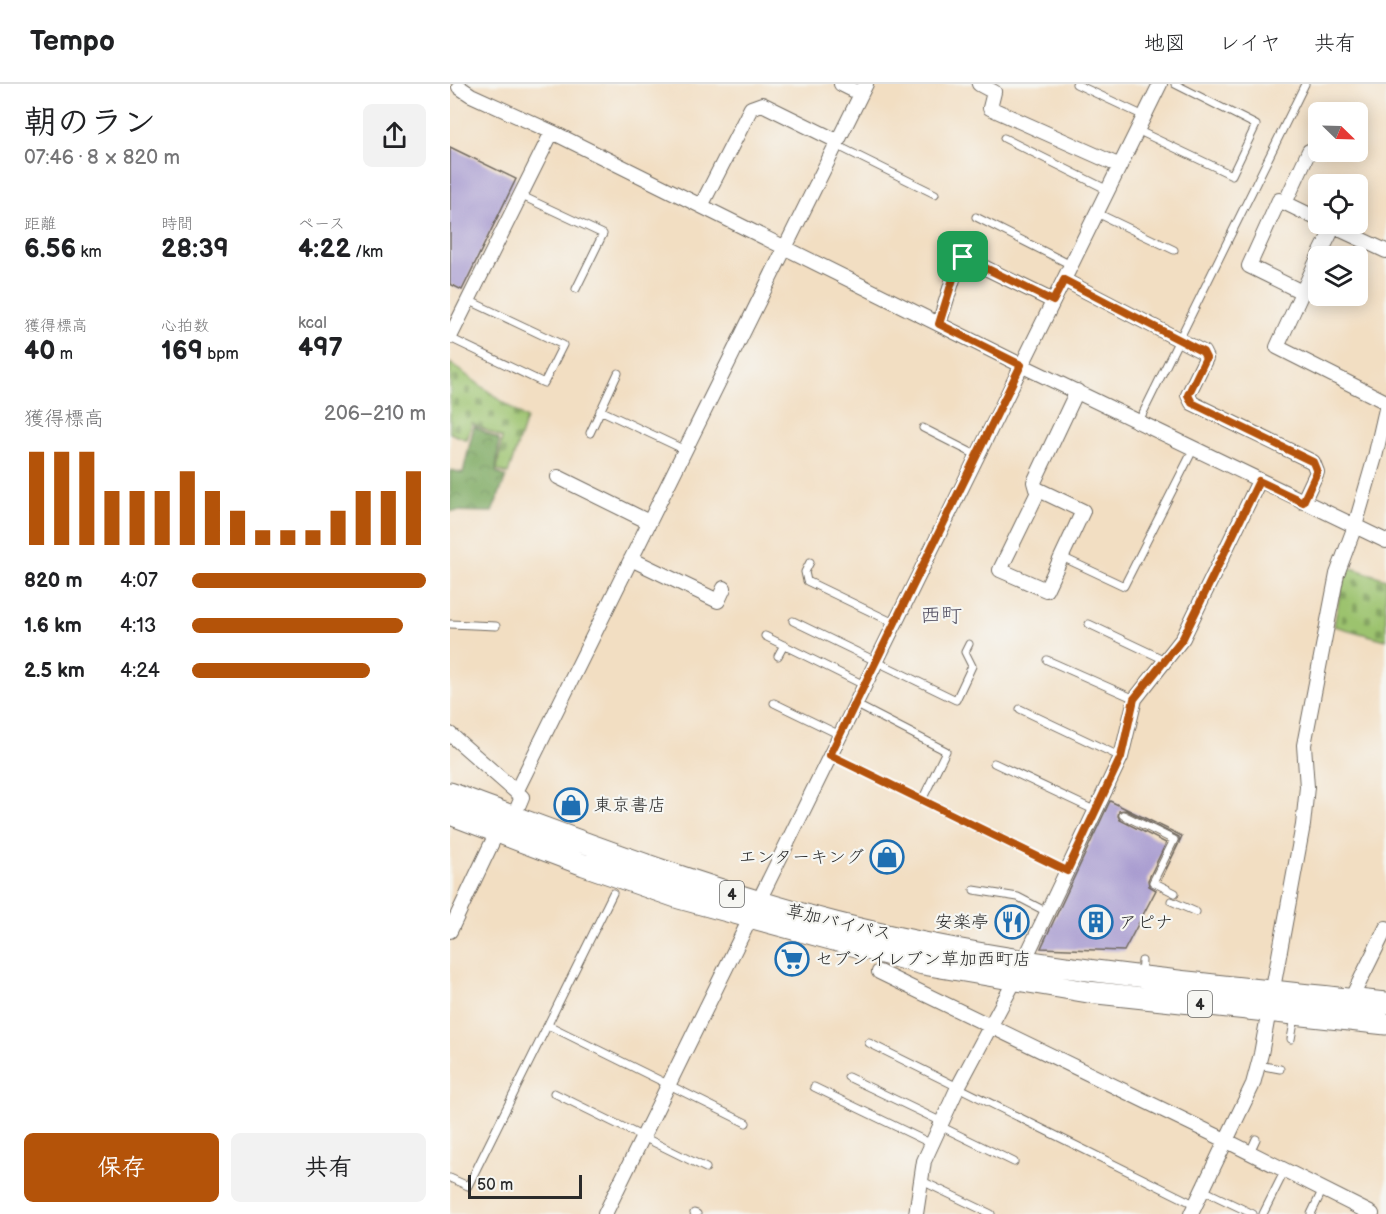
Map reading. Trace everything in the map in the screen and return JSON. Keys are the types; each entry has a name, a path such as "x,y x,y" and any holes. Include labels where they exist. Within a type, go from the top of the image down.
{"highway":[{"name":"草加バイパス","path":"450,793 754,910 923,964 1019,970 1142,969 1271,1002 1296,1014 1386,1024"},
{"name":"草加バイパス","path":"450,814 679,898 952,942 1019,970 1088,992 1271,1002 1351,999 1386,1003"}],"street":[{"path":"516,792 864,89 841,84"},
{"path":"979,84 994,92 990,108 1120,166"},
{"path":"605,1214 1160,84"},
{"path":"458,88 552,132 1021,365 1386,541"},
{"path":"701,206 751,108 762,104 837,143"},
{"path":"450,338 455,316 468,300 552,132"},
{"path":"1285,203 1308,153"},
{"path":"1302,292 1249,266 1280,200 1308,214"},
{"path":"1350,234 1386,251"},
{"path":"939,324 953,279 963,257 1053,301"},
{"path":"1064,280 1203,352 1206,358 1188,395 1192,403 1313,462 1317,472 1303,502"},
{"path":"1308,280 1277,348 1386,402"},
{"path":"1039,490 1000,570 1046,590 1083,511 1039,490 1034,482 1077,391"},
{"path":"1193,1209 1253,1084 1258,1065 1303,825 1307,787 1304,745 1337,574 1381,459 1386,408"},
{"path":"558,477 650,522"},
{"path":"916,1214 924,1161 1121,757 1134,699 1183,638 1259,481"},
{"path":"631,559 718,601 724,588"},
{"path":"450,734 522,797 514,816"},
{"path":"450,931 497,832"},
{"path":"1351,999 1386,928"},
{"path":"879,972 1227,1141 1253,1146 1285,1170 1350,1206 1372,1214"}],"lane":[{"path":"1076,84 1144,116"},
{"path":"1137,130 1232,175 1256,125 1175,84"},
{"path":"1139,421 1305,84"},
{"path":"1004,138 1108,190"},
{"path":"837,143 935,194"},
{"path":"520,195 603,234 576,290"},
{"path":"1097,213 1174,250"},
{"path":"976,217 1071,265"},
{"path":"450,338 544,383 563,345 468,300"},
{"path":"590,433 618,373"},
{"path":"600,410 685,450"},
{"path":"923,428 976,455"},
{"path":"1062,557 1124,586 1194,448"},
{"path":"810,562 805,572 807,581 894,623"},
{"path":"793,621 956,700 972,666 966,651 969,644"},
{"path":"450,624 496,626"},
{"path":"1089,624 1165,660"},
{"path":"765,636 864,685"},
{"path":"778,656 784,645"},
{"path":"1047,660 1134,699"},
{"path":"774,703 840,735"},
{"path":"855,704 946,751 922,800"},
{"path":"1020,709 1121,757"},
{"path":"830,755 1067,871"},
{"path":"994,763 1096,811"},
{"path":"1123,815 1174,840 1153,882 1196,912"},
{"path":"974,890 1018,897 1047,912"},
{"path":"450,1178 468,1186 613,893"},
{"path":"1291,1039 1296,1014"},
{"path":"548,1025 747,1123"},
{"path":"868,1042 1193,1209"},
{"path":"1258,1065 1280,1070"},
{"path":"848,1077 1014,1162"},
{"path":"814,1087 932,1144"},
{"path":"554,1093 706,1168"},
{"path":"1263,1214 1285,1170"},
{"path":"922,1181 991,1214"},
{"path":"1311,1214 1323,1189"},
{"path":"1203,1190 1253,1214"}],"green space":[{"path":"450,363 526,419 508,474 497,470 502,438 472,423 467,440 450,433"},
{"path":"474,426 499,440 496,472 506,477 492,512 450,511 450,472 451,470 463,473"},
{"path":"1345,566 1386,579 1386,640 1334,626"}],"building":[{"path":"450,147 516,179 462,290 450,284"},
{"path":"1110,801 1182,836 1179,842 1179,837 1125,810 1119,811 1120,820 1166,843 1148,880 1149,886 1156,890 1124,951 1041,948"}],"place":[{"name":"東京書店","path":"571,805"},
{"name":"エンターキング","path":"887,857"},
{"name":"安楽亭","path":"1012,922"},
{"name":"アピナ","path":"1096,922"},
{"name":"セブンイレブン草加西町店","path":"792,959"}],"district":[{"name":"西町","path":"941,615"}],"route":[{"path":"963,257 1053,301 1064,280 1203,352 1206,358 1188,395 1192,403 1313,462 1317,472 1303,502 1259,481 1183,638 1134,699 1121,757 1067,871 830,755 1021,365 939,324 953,279 963,257"}]}
